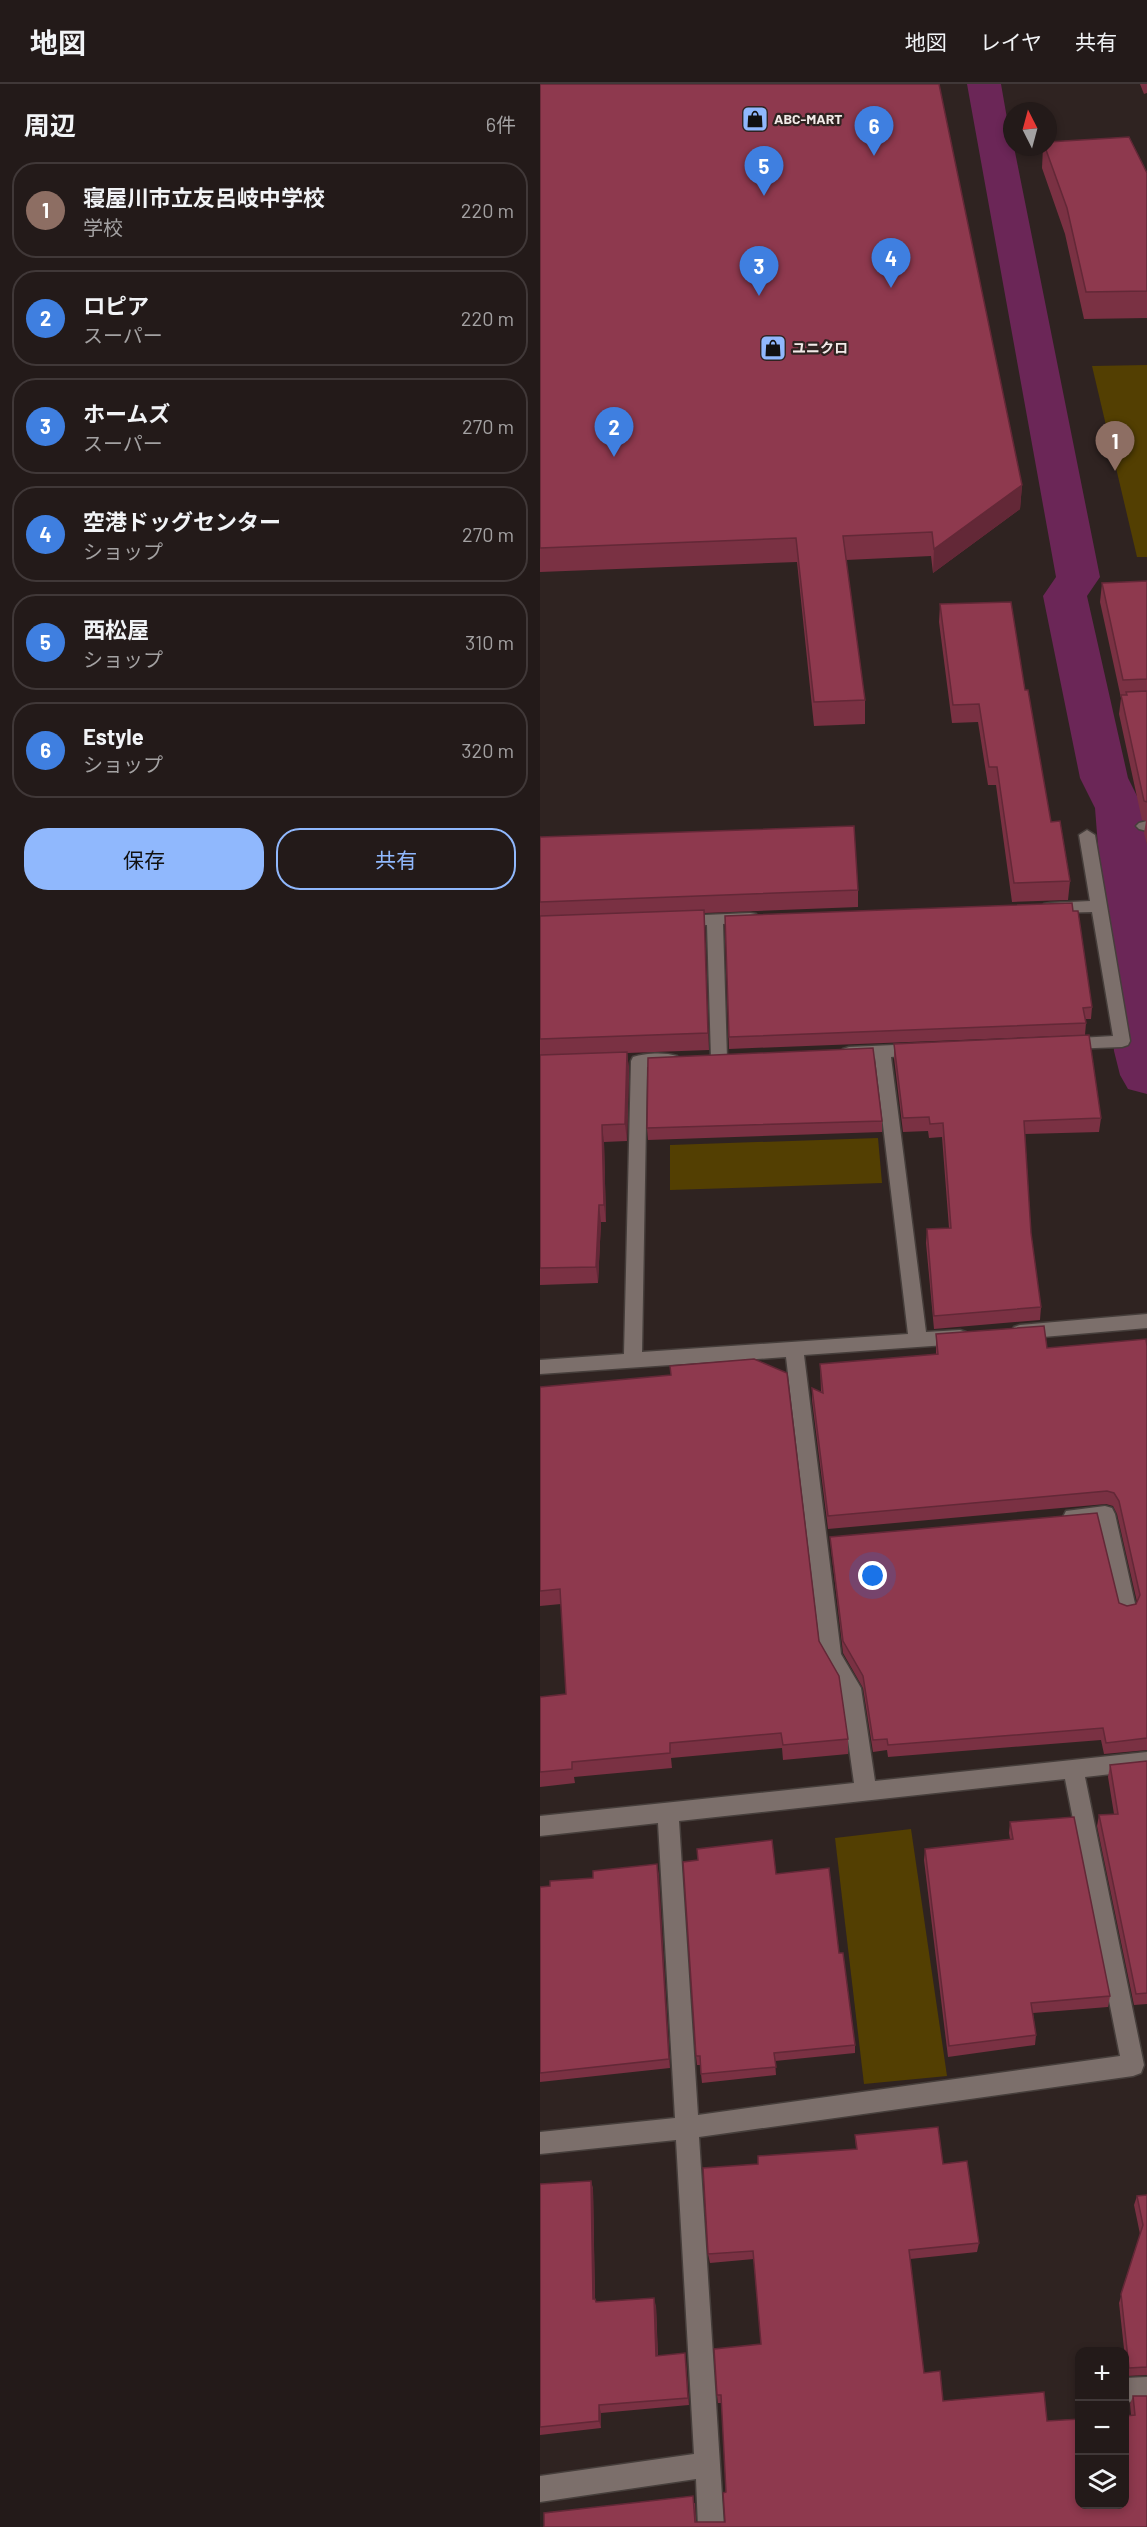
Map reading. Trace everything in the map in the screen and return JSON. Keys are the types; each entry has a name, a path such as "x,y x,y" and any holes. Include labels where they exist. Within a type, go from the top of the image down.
{"street":[{"path":"1050,1044 1122,1041 1087,835"},
{"path":"1029,909 1099,906"},
{"path":"668,921 761,918"},
{"path":"715,920 719,1058"},
{"path":"836,1053 930,1049"},
{"path":"882,1051 918,1340"},
{"path":"617,1062 685,1059"},
{"path":"633,1360 639,1061"},
{"path":"998,1334 1147,1321"},
{"path":"540,1366 975,1335"},
{"path":"794,1349 831,1656 851,1688 866,1791"},
{"path":"1059,1518 1105,1514 1126,1608"},
{"path":"817,1540 840,1538"},
{"path":"540,1826 1147,1761"},
{"path":"540,2142 686,2128 1133,2065 1073,1768"},
{"path":"668,1812 711,2527"},
{"path":"1129,2390 1147,2389"},
{"path":"540,2489 708,2465"}],"shaded area":[{"path":"1147,365 1147,557 1137,557 1092,366"},
{"path":"878,1138 882,1183 670,1190 670,1145"},
{"path":"911,1829 947,2076 864,2084 835,1838"}],"building":[{"path":"540,84 939,84 1022,485 934,549 932,532 843,536 865,700 814,702 796,538 540,548"},
{"path":"1129,137 1147,173 1147,291 1086,292 1067,208 1048,156 1057,156 1057,141"},
{"path":"1147,581 1147,679 1123,680 1102,583"},
{"path":"1011,602 1025,690 1028,690 1051,822 1060,821 1070,881 1014,883 997,767 989,767 979,704 953,705 940,604"},
{"path":"1147,691 1147,802 1144,801 1121,695 1127,695 1126,692"},
{"path":"854,826 858,890 540,902 540,837"},
{"path":"1072,903 1073,911 1078,911 1092,1007 1083,1008 1086,1023 729,1037 725,916"},
{"path":"704,910 708,1033 540,1039 540,916"},
{"path":"1089,1035 1101,1118 1024,1121 1031,1233 1041,1307 934,1316 927,1229 951,1228 943,1123 930,1124 929,1117 903,1118 894,1044"},
{"path":"873,1048 882,1121 647,1128 648,1058"},
{"path":"627,1052 625,1124 602,1125 604,1205 599,1205 596,1267 540,1268 540,1055"},
{"path":"1044,1326 1047,1348 1146,1339 1147,1738 1106,1743 1103,1728 888,1745 887,1739 873,1740 863,1676 843,1641 830,1537 1097,1513 1119,1603 1127,1606 1136,1604 1140,1595 1119,1501 1114,1493 1107,1491 828,1516 812,1388 823,1393 820,1364 938,1354 936,1334"},
{"path":"754,1359 787,1373 819,1641 839,1676 848,1739 783,1745 781,1733 670,1743 670,1753 572,1762 572,1769 540,1772 540,1697 566,1694 560,1589 540,1591 540,1387 671,1375 670,1366"},
{"path":"1147,1761 1147,1993 1136,1994 1099,1815 1118,1814 1110,1765"},
{"path":"1074,1817 1110,1996 1031,2003 1036,2035 949,2046 925,1849 1013,1839 1010,1822"},
{"path":"772,1840 776,1874 829,1868 839,1953 843,1953 855,2045 774,2053 776,2067 701,2074 700,2056 696,2056 683,1862 698,1860 697,1849"},
{"path":"657,1864 669,2059 540,2073 540,1887 550,1886 550,1881 593,1878 593,1871"},
{"path":"938,2127 943,2164 967,2161 979,2243 909,2250 924,2373 940,2371 943,2401 1044,2392 1047,2421 1075,2419 1075,2509 1129,2509 1129,2416 1135,2415 1133,2396 1147,2396 1147,2527 544,2527 544,2513 693,2496 695,2522 725,2522 723,2493 726,2492 721,2395 717,2395 714,2349 761,2344 753,2251 708,2254 703,2168 758,2164 758,2156 857,2149 855,2135"},
{"path":"591,2181 593,2299 596,2302 654,2298 656,2356 685,2353 688,2398 599,2405 599,2421 540,2427 540,2184"},
{"path":"1147,2195 1147,2367 1129,2368 1129,2347 1127,2347 1121,2294 1143,2225 1137,2196"}],"waterway":[{"path":"984,84 1078,577 1065,596 1104,778 1119,808 1141,1051 1147,1075"}],"place":[{"name":"ABC-MART","path":"755,119"},
{"name":"Estyle","path":"874,156"},
{"name":"西松屋","path":"764,196"},
{"name":"空港ドッグセンター","path":"891,288"},
{"name":"ホームズ","path":"759,296"},
{"name":"ユニクロ","path":"773,348"},
{"name":"ロピア","path":"614,457"},
{"name":"寝屋川市立友呂岐中学校","path":"1115,471"}]}
